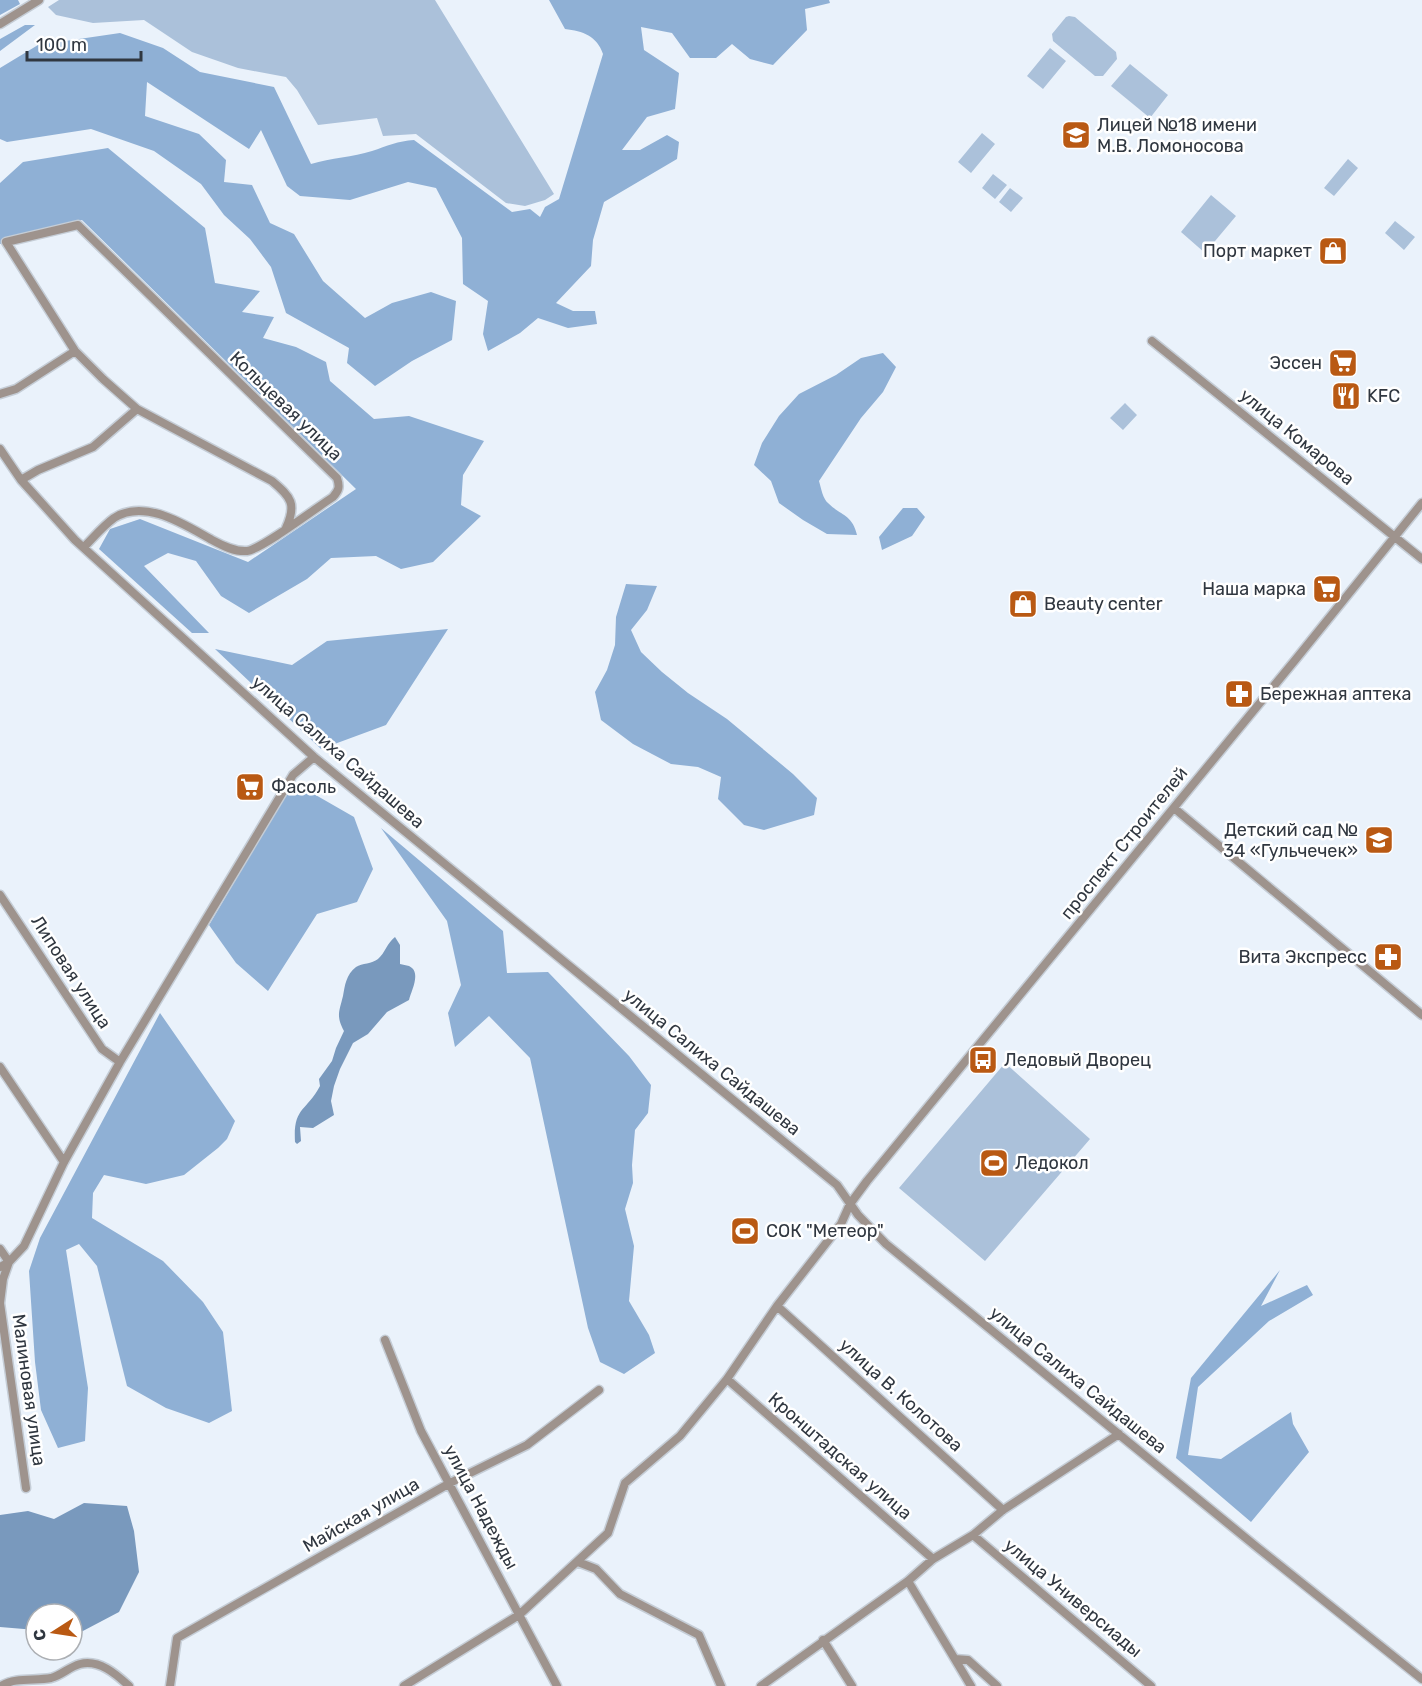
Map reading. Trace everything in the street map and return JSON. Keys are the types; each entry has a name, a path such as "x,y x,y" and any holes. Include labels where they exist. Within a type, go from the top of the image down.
{"street":[{"path":"0,24 39,0"},
{"name":"Кольцевая улица","path":"75,351 6,242 78,225 337,478 339,485 339,490 333,497 249,551 237,551 163,515 147,511 132,512 114,518 84,547"},
{"name":"улица Комарова","path":"1152,340 1422,559"},
{"path":"0,394 16,389 75,351 137,409 272,481 287,494 291,502 292,514 286,528"},
{"path":"21,480 38,470 93,447 137,409"},
{"name":"улица Салиха Сайдашева","path":"0,449 21,480 84,547 314,757 837,1185 869,1228 886,1244 1422,1679"},
{"name":"проспект Строителей","path":"404,1686 519,1615 608,1533 625,1483 680,1436 727,1379 777,1306 841,1224 850,1204 1422,503"},
{"path":"0,1268 24,1246 64,1162 120,1062 293,775 314,757"},
{"path":"1174,808 1422,1015"},
{"name":"Липовая улица","path":"0,895 102,1049 120,1062"},
{"path":"0,1067 64,1162"},
{"path":"0,1249 9,1262"},
{"name":"Малиновая улица","path":"9,1262 3,1279 0,1303 26,1488"},
{"name":"улица В. Колотова","path":"777,1306 1003,1510"},
{"name":"улица Надежды","path":"385,1340 421,1431 558,1686"},
{"name":"Кронштадская улица","path":"727,1379 933,1558"},
{"name":"Майская улица","path":"170,1686 177,1638 450,1483 527,1445 599,1390"},
{"path":"761,1686 908,1581 933,1558 973,1535 1003,1510 1119,1434"},
{"name":"улица Универсиады","path":"973,1535 1151,1686"},
{"path":"578,1562 596,1569 621,1594 699,1635 721,1686"},
{"path":"908,1581 971,1686"},
{"path":"823,1640 852,1686"},
{"path":"955,1659 968,1660 997,1686"},
{"path":"1,1686 15,1681 50,1678 81,1664 92,1663 112,1671 129,1686"}],"shaded area":[{"path":"0,0 18,0 20,4 0,15"},
{"path":"59,0 435,0 554,194 545,200 525,206 506,203 416,134 383,136 377,118 318,125 297,90 286,77 238,68 192,52 144,20 93,23 56,15 48,7"},
{"path":"549,0 829,0 830,3 805,9 807,30 773,65 750,59 732,44 716,58 690,58 672,33 641,27 644,50 679,73 675,109 647,117 622,150 640,150 667,135 679,142 677,159 604,202 593,240 591,266 556,303 573,311 595,311 597,324 568,328 538,318 520,333 488,351 483,334 488,301 463,284 462,238 436,188 408,182 350,200 300,196 287,186 261,130 249,149 147,82 145,116 199,134 226,160 224,182 252,185 270,223 294,234 323,281 365,318 392,303 431,292 456,301 452,340 412,361 375,386 347,363 349,348 286,313 271,267 250,239 224,215 201,184 154,151 91,129 7,142 0,139 0,68 38,45 120,33 163,48 200,72 274,87 311,164 414,140 512,212 530,209 540,217 545,207 559,199 603,54 593,39 578,31 565,29"},
{"path":"1069,16 1075,17 1116,52 1117,59 1103,76 1095,76 1053,41 1052,34"},
{"path":"25,25 35,25 0,51 0,39"},
{"path":"1050,48 1066,61 1043,89 1027,76"},
{"path":"1130,64 1168,95 1150,118 1111,86"},
{"path":"982,133 995,144 971,173 958,162"},
{"path":"108,148 205,228 215,283 260,291 242,312 274,317 263,338 296,347 326,362 330,381 374,419 409,416 484,441 463,475 461,505 481,516 433,562 401,569 376,556 331,558 307,579 249,613 221,596 196,561 168,553 144,566 209,633 192,633 99,549 110,529 140,519 248,562 356,489 82,220 0,244 0,183 23,162"},
{"path":"1348,159 1358,168 1334,196 1324,188"},
{"path":"993,174 1007,185 995,199 982,188"},
{"path":"1010,188 1023,198 1011,212 999,202"},
{"path":"1211,195 1236,216 1205,253 1181,232"},
{"path":"1395,221 1415,237 1404,250 1385,233"},
{"path":"883,353 896,367 883,392 861,418 819,481 826,501 849,519 857,535 827,534 779,503 771,481 754,465 762,443 779,416 799,394 836,375 861,358"},
{"path":"1125,403 1137,415 1123,430 1110,418"},
{"path":"903,508 917,508 925,517 912,536 882,550 879,537"},
{"path":"626,584 657,586 647,610 631,630 641,652 688,693 727,719 793,774 817,798 814,815 764,830 744,825 718,799 721,777 698,767 671,764 633,744 601,720 595,692 607,670 615,645 616,617"},
{"path":"448,629 386,725 321,749 215,649 292,665 327,641"},
{"path":"293,782 354,817 373,869 357,902 317,914 268,991 236,963 209,925"},
{"path":"381,828 503,931 507,973 548,972 629,1056 651,1085 648,1113 635,1130 633,1183 625,1209 634,1246 629,1301 649,1335 655,1353 624,1374 600,1362 588,1328 530,1058 489,1016 455,1047 448,1013 461,985 447,921"},
{"path":"395,937 400,945 400,964 409,966 415,973 415,982 409,1000 387,1012 368,1034 353,1043 334,1086 331,1101 334,1115 313,1128 300,1127 301,1141 297,1144 295,1131 298,1116 320,1086 319,1079 332,1061 344,1031 339,1014 348,977 356,967 378,959"},
{"path":"160,1013 235,1121 227,1139 184,1175 146,1184 104,1175 93,1193 92,1218 163,1261 203,1302 223,1332 232,1411 209,1423 166,1408 127,1386 97,1266 79,1244 66,1250 88,1388 85,1441 58,1448 41,1410 35,1362 29,1271 40,1238"},
{"name":"Ледокол","path":"1005,1063 1090,1139 985,1261 899,1188"},
{"path":"1280,1270 1261,1306 1307,1285 1313,1295 1269,1321 1198,1387 1188,1455 1221,1459 1291,1412 1293,1424 1309,1452 1251,1522 1176,1458 1191,1378"},
{"path":"84,1503 127,1506 134,1531 139,1572 119,1612 84,1630 84,1602 24,1602 24,1629 0,1627 0,1515 28,1511 54,1519"}],"place":[{"name":"Лицей №18 имени М.В. Ломоносова","path":"1076,135"},
{"name":"Порт маркет","path":"1333,251"},
{"name":"Эссен","path":"1343,363"},
{"name":"KFC","path":"1346,396"},
{"name":"Наша марка","path":"1327,589"},
{"name":"Beauty center","path":"1023,604"},
{"name":"Бережная аптека","path":"1239,694"},
{"name":"Фасоль","path":"250,787"},
{"name":"Детский сад № 34 «Гульчечек»","path":"1379,840"},
{"name":"Вита Экспресс","path":"1388,957"},
{"name":"Ледовый Дворец","path":"983,1060"},
{"name":"Ледокол","path":"994,1163"},
{"name":"СОК \"Метеор\"","path":"745,1231"}]}
